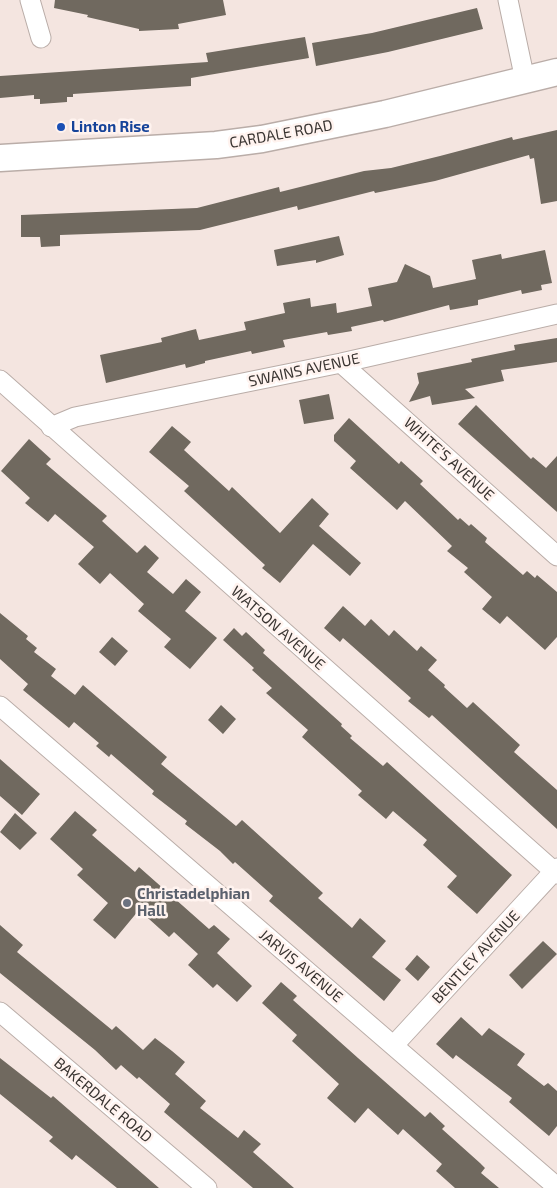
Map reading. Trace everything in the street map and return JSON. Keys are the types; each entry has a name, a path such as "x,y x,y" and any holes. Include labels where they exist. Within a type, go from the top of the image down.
{"street":[{"path":"30,0 41,38"},
{"path":"508,0 525,80"},
{"name":"CARDALE ROAD","path":"0,158 216,145 262,139 385,114 557,72"},
{"name":"SWAINS AVENUE","path":"51,427 75,417 341,363 557,314"},
{"name":"WHITE'S AVENUE","path":"341,363 557,556"},
{"name":"WATSON AVENUE","path":"0,380 556,871"},
{"name":"JARVIS AVENUE","path":"0,706 128,819 394,1045 557,1187"},
{"name":"BENTLEY AVENUE","path":"394,1045 556,871"},
{"name":"BAKERDALE ROAD","path":"0,1012 207,1188"}],"building":[{"path":"55,0 223,0 226,15 178,24 179,29 139,31 139,29 87,17 88,15 54,8"},
{"path":"477,8 483,29 388,52 316,66 312,43 372,33"},
{"path":"305,37 309,58 191,78 191,86 73,94 73,97 67,97 67,102 40,104 40,99 34,99 34,95 0,98 0,76 208,62 206,53"},
{"path":"557,130 557,201 541,204 534,158 530,159 529,155 435,181 375,193 374,191 298,210 297,206 200,230 60,235 60,246 41,247 40,237 21,237 21,215 197,208 279,187 280,192 364,171 391,168 512,137 513,140"},
{"path":"339,236 344,255 316,263 316,260 277,266 274,250"},
{"path":"545,250 552,283 541,285 542,290 522,294 521,290 478,300 478,305 450,310 449,305 384,322 383,320 351,327 352,331 328,335 327,332 283,340 285,347 252,354 251,351 205,361 205,363 186,368 185,364 106,383 100,355 162,342 161,338 196,329 199,340 246,330 244,322 285,313 283,303 310,298 311,307 336,303 337,313 372,306 368,288 397,282 405,264 430,276 433,288 476,279 472,260 501,254 502,259"},
{"path":"557,338 557,362 501,370 504,381 465,389 475,398 432,405 430,396 409,402 419,383 417,373 472,362 471,359 515,350 514,345"},
{"path":"329,394 334,419 304,424 299,400"},
{"path":"476,405 531,459 533,457 546,468 557,456 557,512 458,424"},
{"path":"349,418 399,464 401,461 423,481 420,484 458,520 460,518 469,526 471,524 487,538 485,542 523,575 527,571 535,578 537,575 557,592 557,637 545,650 507,616 500,624 482,609 492,597 464,572 468,568 447,551 452,546 405,501 397,510 350,468 356,461 334,441 334,435"},
{"path":"172,426 191,442 184,450 229,491 232,487 280,533 312,498 329,514 319,526 361,563 350,576 313,544 280,583 262,568 265,565 184,491 189,486 149,452"},
{"path":"29,439 51,459 46,464 107,516 102,521 137,553 145,545 159,558 147,572 173,594 186,579 201,592 185,611 217,638 190,669 164,647 171,639 138,611 144,604 110,573 100,584 78,564 94,547 55,514 48,522 25,503 30,498 1,471"},
{"path":"343,606 365,626 371,619 389,636 394,630 417,651 421,646 437,660 428,670 445,685 444,687 467,708 473,702 520,745 514,752 557,790 557,829 432,715 429,718 408,701 411,698 343,638 340,642 324,628"},
{"path":"0,613 28,636 26,639 37,648 34,652 56,669 51,676 75,695 83,685 167,757 161,764 236,826 242,820 323,893 318,898 352,928 360,918 386,941 372,957 401,980 384,1001 269,901 273,896 235,862 233,864 220,851 185,824 187,821 152,794 154,791 111,754 109,757 96,746 99,743 74,722 69,728 23,690 28,684 0,659"},
{"path":"234,628 242,636 246,632 265,650 263,653 342,724 341,726 352,736 350,738 383,766 387,762 512,875 477,914 447,887 457,876 423,845 427,840 393,811 386,819 358,795 362,791 302,737 308,730 266,693 272,688 252,670 254,668 223,640"},
{"path":"112,637 128,651 115,666 99,652"},
{"path":"221,705 236,719 223,734 208,720"},
{"path":"0,759 40,794 22,815 0,796"},
{"path":"75,811 97,830 92,835 135,872 139,867 209,929 214,925 230,939 217,953 252,986 237,1002 217,984 213,988 188,965 198,954 174,932 169,937 139,910 115,939 93,920 108,903 77,875 83,869 50,839"},
{"path":"15,813 37,833 20,850 0,832"},
{"path":"0,925 23,945 17,952 112,1030 116,1026 143,1050 155,1038 185,1062 175,1074 206,1101 200,1108 238,1138 244,1130 261,1144 253,1152 294,1188 253,1188 164,1112 170,1104 139,1077 137,1079 121,1065 116,1070 95,1050 0,973"},
{"path":"543,941 557,954 522,989 509,975"},
{"path":"417,955 430,967 418,981 405,969"},
{"path":"281,982 297,996 293,1000 425,1117 430,1112 445,1126 442,1129 485,1168 481,1173 499,1188 455,1188 436,1171 442,1164 403,1129 398,1135 368,1108 355,1123 327,1098 339,1084 292,1041 297,1035 262,1003"},
{"path":"461,1017 482,1036 489,1028 525,1054 517,1065 544,1086 548,1083 557,1091 557,1126 549,1136 509,1102 512,1098 456,1055 453,1059 436,1044"},
{"path":"0,1058 51,1098 53,1096 159,1188 117,1188 76,1155 72,1160 49,1141 53,1137 0,1094"}],"place":[{"name":"Linton Rise","path":"61,127"},
{"name":"Christadelphian Hall","path":"127,903"}]}
